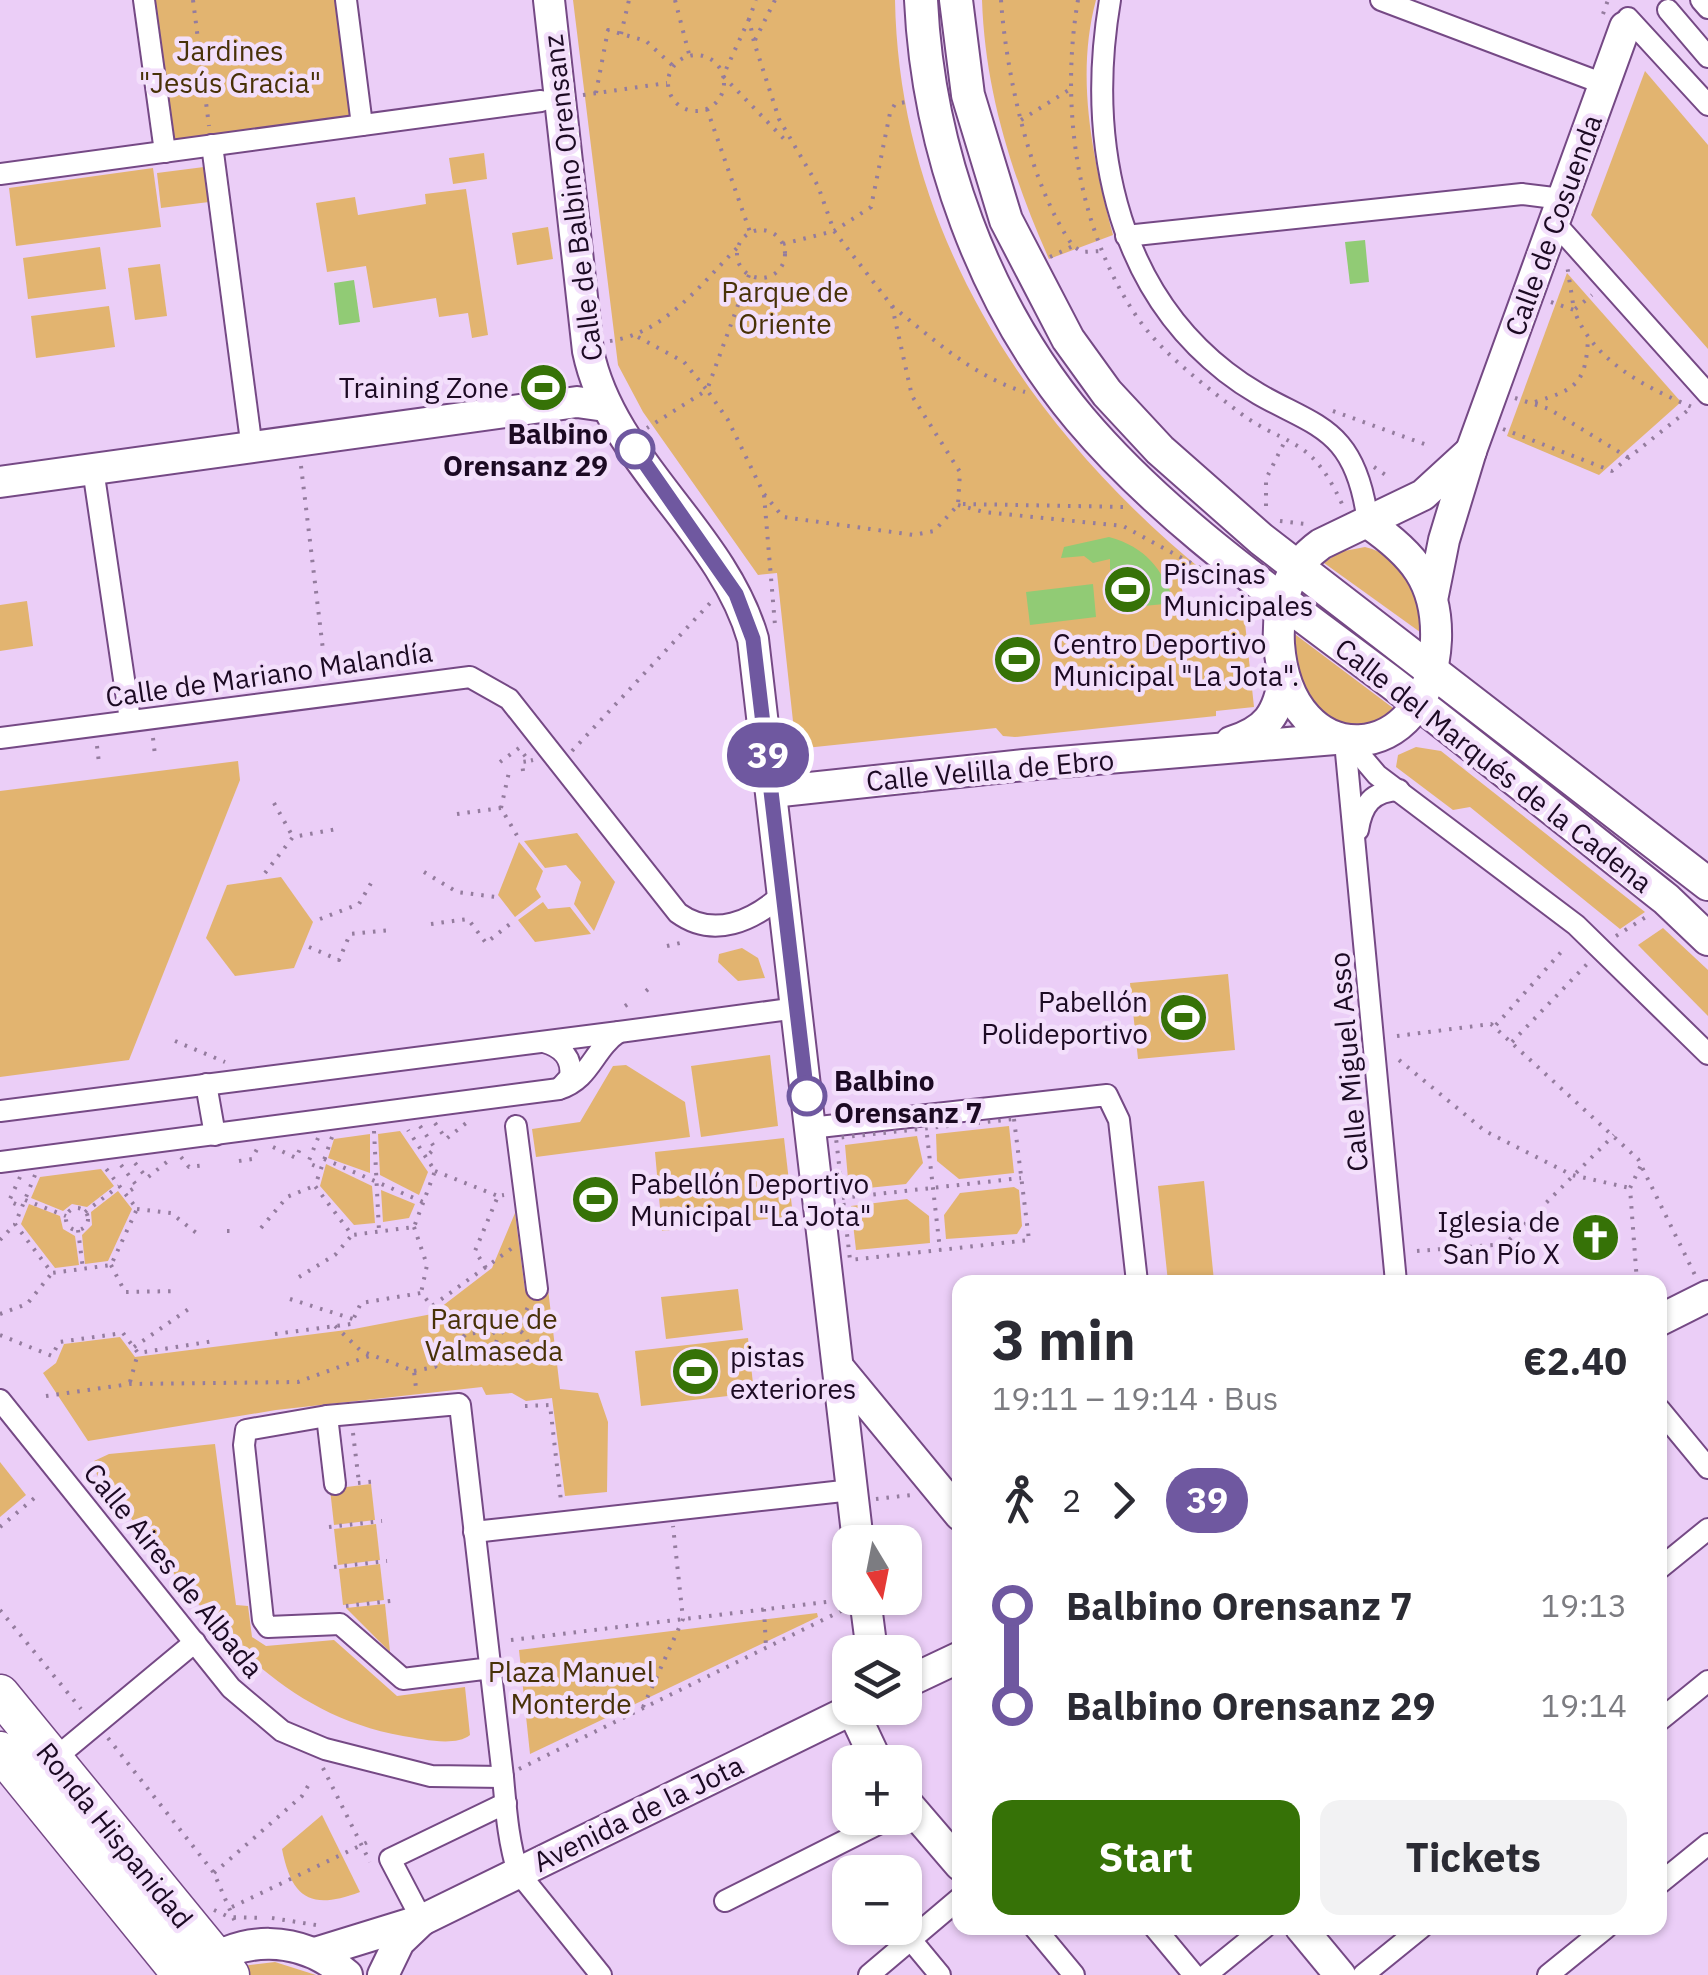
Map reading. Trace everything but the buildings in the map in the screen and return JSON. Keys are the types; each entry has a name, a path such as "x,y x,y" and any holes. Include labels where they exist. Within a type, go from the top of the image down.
{"highway":[{"name":"Ronda Hispanidad","path":"0,1694 213,1969"},
{"name":"Ronda Hispanidad","path":"0,1751 182,1975"}],"main road":[{"name":"Calle del Marqués de la Cadena","path":"921,0 928,72 946,157 976,243 1022,336 1070,406 1110,450 1281,600 1666,899 1708,939"},
{"name":"Calle del Marqués de la Cadena","path":"956,0 968,95 988,172 1032,278 1068,340 1106,393 1160,450 1298,567 1708,884"}],"street":[{"path":"144,0 164,152"},
{"path":"346,0 362,125"},
{"name":"Calle de Balbino Orensanz","path":"549,0 588,351 605,406 716,563 746,615 758,671 845,1428 864,1494 860,1525"},
{"path":"1110,0 1102,64 1108,173 1126,236 1153,292 1196,346 1230,375 1321,426 1342,446 1358,474 1368,523 1416,561 1434,596"},
{"path":"1382,0 1604,84"},
{"path":"1701,0 1708,8"},
{"path":"1668,10 1708,57"},
{"path":"1629,15 1708,105"},
{"name":"Calle de Cosuenda","path":"1420,705 1432,670 1437,623 1434,596 1444,540 1471,451 1629,15"},
{"path":"0,174 541,101"},
{"path":"212,145 252,449"},
{"path":"1126,236 1522,194 1558,210 1708,394"},
{"path":"0,482 577,402 605,406"},
{"name":"Calle de Cosuenda","path":"1298,567 1321,544 1422,495 1471,451"},
{"path":"93,469 130,720"},
{"path":"1298,567 1281,600 1284,677 1304,716 1343,741 1363,763 1576,925 1708,1054"},
{"name":"Calle de Mariano Malandía","path":"0,738 470,677 509,699 678,913 691,922 726,926 762,912 783,894"},
{"name":"Calle Velilla de Ebro","path":"1208,750 1264,728 1277,711 1284,677"},
{"name":"Calle Velilla de Ebro","path":"772,792 1208,750 1343,741 1396,728 1420,705"},
{"name":"Calle Miguel Asso","path":"1343,741 1356,836 1395,1275"},
{"path":"1356,836 1366,804 1382,792 1399,790"},
{"path":"0,1111 797,1008"},
{"path":"0,1162 559,1089 581,1079 602,1046 619,1032"},
{"path":"544,1042 562,1051 570,1064 570,1077 559,1089"},
{"path":"206,1084 215,1135"},
{"path":"810,1128 1106,1095 1119,1120 1136,1275"},
{"path":"516,1126 537,1290"},
{"path":"1667,1314 1702,1286"},
{"path":"838,1368 952,1504"},
{"name":"Calle Aires de Albada","path":"0,1400 231,1688 282,1731 325,1749 432,1776 504,1777"},
{"path":"490,1668 398,1678 340,1616 277,1629 264,1620 244,1435 251,1426 455,1402 460,1405 506,1803 518,1872 601,1975"},
{"path":"327,1416 335,1484"},
{"path":"1667,1418 1708,1468"},
{"path":"845,1428 870,1424 888,1428"},
{"path":"474,1532 864,1494"},
{"path":"1667,1562 1708,1529"},
{"path":"53,1760 195,1642"},
{"path":"922,1675 952,1661"},
{"path":"1667,1714 1708,1682"},
{"name":"Avenida de la Jota","path":"321,1940 422,1920 832,1718"},
{"path":"422,1920 390,1859 506,1803"},
{"path":"922,1828 952,1858"},
{"path":"724,1901 850,1835"},
{"path":"1667,1877 1708,1844"},
{"path":"922,1930 952,1905"},
{"name":"Avenida de la Jota","path":"383,1975 399,1942 422,1920"},
{"path":"1041,1935 1074,1975"},
{"path":"1161,1935 1194,1975"},
{"path":"1206,1975 1255,1935"},
{"path":"1306,1935 1340,1975"},
{"path":"1363,1975 1412,1935"},
{"path":"1548,1975 1597,1935"},
{"path":"213,1969 268,1944 321,1940 346,1975"},
{"path":"869,1975 904,1945"},
{"path":"914,1945 940,1975"}],"path":[{"path":"193,0 212,145"},
{"path":"621,34 629,0"},
{"path":"676,0 689,56"},
{"path":"707,109 722,92 723,76 756,0"},
{"path":"754,42 776,0"},
{"path":"1001,0 1021,120 1073,246 1082,252 1102,251 1082,178 1072,88 1078,0"},
{"path":"750,19 754,42 790,145"},
{"path":"596,93 608,30 646,41 673,66"},
{"path":"707,109 681,107 668,84 673,66 689,56 706,57 790,145 818,186 834,231 892,306 1000,385 1034,390"},
{"path":"578,96 668,84"},
{"path":"1021,120 1072,88"},
{"path":"783,244 834,231 871,206 890,112 895,104 911,101"},
{"path":"707,109 750,233"},
{"path":"601,345 638,337 664,320 750,233 765,230 783,244 785,259 777,272 763,278 748,275 738,263 738,247"},
{"path":"1046,259 1073,246"},
{"path":"1503,429 1612,471 1692,407 1631,376 1588,338 1574,310 1567,261"},
{"path":"646,428 706,390 748,275"},
{"path":"1574,310 1594,293"},
{"path":"1551,302 1574,310"},
{"path":"638,337 684,362 728,420 764,494 783,516 905,535 934,531 958,505 960,472 912,396 892,306"},
{"path":"1532,403 1573,388 1586,370 1588,338"},
{"path":"1515,398 1549,409 1629,458"},
{"path":"1318,404 1427,444"},
{"path":"1266,506 1266,479 1286,439"},
{"path":"300,460 327,680"},
{"path":"764,494 776,635"},
{"path":"958,505 1124,510 1132,502"},
{"path":"958,505 984,512 1123,526 1199,571 1209,570"},
{"path":"1271,527 1281,521 1319,522"},
{"path":"572,751 715,598"},
{"path":"153,739 165,737"},
{"path":"500,762 519,748 529,761"},
{"path":"522,770 522,762 538,759"},
{"path":"508,772 501,808 519,839"},
{"path":"274,803 293,836"},
{"path":"457,814 501,808"},
{"path":"265,873 293,836 337,829"},
{"path":"424,872 458,892 496,897"},
{"path":"320,919 359,904 374,878"},
{"path":"431,924 468,919 486,943 514,920"},
{"path":"309,947 339,960 350,934 391,930"},
{"path":"666,946 680,944"},
{"path":"1397,1036 1494,1027 1562,950"},
{"path":"1512,1042 1589,962"},
{"path":"646,991 653,985"},
{"path":"625,1006 631,1002"},
{"path":"1494,1027 1642,1164 1702,1286"},
{"path":"175,1041 234,1066"},
{"path":"1399,1060 1485,1131 1572,1175 1630,1188"},
{"path":"435,1123 446,1139 472,1118"},
{"path":"1014,1119 1021,1178 1029,1240 850,1260 836,1138 1014,1119"},
{"path":"419,1125 436,1148 426,1157"},
{"path":"406,1127 435,1171 498,1196 524,1193"},
{"path":"927,1128 940,1250"},
{"path":"374,1131 379,1231"},
{"path":"1417,1251 1505,1244 1614,1135"},
{"path":"315,1186 332,1137"},
{"path":"318,1138 308,1163 320,1168"},
{"path":"269,1145 296,1158 303,1140"},
{"path":"239,1161 252,1159 258,1146"},
{"path":"181,1157 189,1167 206,1165"},
{"path":"135,1163 147,1178 172,1158"},
{"path":"324,1159 423,1202"},
{"path":"120,1164 137,1186 125,1194"},
{"path":"1636,1275 1630,1188 1642,1164"},
{"path":"104,1166 137,1209 171,1213 199,1235"},
{"path":"421,1293 427,1264 414,1226 435,1171"},
{"path":"15,1224 35,1175"},
{"path":"20,1177 10,1202 22,1207"},
{"path":"842,1198 1021,1178"},
{"path":"86,1212 120,1186"},
{"path":"261,1228 287,1197 315,1186"},
{"path":"315,1186 352,1235"},
{"path":"486,1268 475,1251 498,1196"},
{"path":"25,1200 66,1216"},
{"path":"66,1216 73,1208 86,1212"},
{"path":"111,1266 137,1209"},
{"path":"78,1230 87,1222 86,1212"},
{"path":"66,1216 68,1226 78,1230"},
{"path":"0,1240 9,1225 15,1224"},
{"path":"15,1224 52,1273"},
{"path":"298,1277 334,1255 352,1235 414,1226"},
{"path":"78,1230 82,1269"},
{"path":"432,1306 530,1235"},
{"path":"0,1314 27,1304 52,1273 111,1266"},
{"path":"111,1266 124,1292 178,1291"},
{"path":"498,1336 517,1330 537,1290"},
{"path":"421,1293 463,1337"},
{"path":"275,1334 351,1324 361,1302 421,1293"},
{"path":"290,1300 353,1319"},
{"path":"130,1384 136,1350 190,1308"},
{"path":"335,1326 362,1351 414,1371 435,1367 463,1337 492,1332 498,1336 501,1356 520,1359 528,1341 517,1330"},
{"path":"0,1334 52,1356 60,1342 123,1332 136,1350"},
{"path":"136,1350 214,1341"},
{"path":"46,1396 130,1384 298,1382 372,1355"},
{"path":"414,1371 417,1396"},
{"path":"524,1406 549,1404 562,1501"},
{"path":"352,1426 359,1483"},
{"path":"864,1494 916,1494"},
{"path":"0,1527 38,1495"},
{"path":"330,1527 382,1521"},
{"path":"643,1708 683,1619 672,1521"},
{"path":"334,1567 387,1561"},
{"path":"340,1616 391,1601"},
{"path":"511,1640 832,1602"},
{"path":"0,1610 81,1709"},
{"path":"764,1610 766,1647"},
{"path":"504,1777 832,1612"},
{"path":"108,1738 214,1873 235,1921"},
{"path":"325,1769 370,1862"},
{"path":"214,1873 302,1796 312,1782"},
{"path":"232,1907 372,1840"},
{"path":"212,1908 235,1921 280,1918 321,1940"}],"green space":[{"name":"Jardines \"Jesús Gracia\"","path":"152,0 339,0 355,118 171,142"},
{"name":"Parque de Oriente","path":"573,0 895,0 902,86 921,168 949,247 986,321 1032,391 1085,457 1143,518 1207,574 1179,577 1187,610 1243,604 1254,707 1216,711 1216,716 1015,737 1003,736 996,728 796,749 777,573 758,575 643,412 618,365"},
{"path":"982,0 1096,0 1087,59 1089,118 1113,235 1049,259 1003,132 989,67"},
{"path":"1645,71 1708,145 1708,349 1591,215"},
{"path":"484,153 487,179 453,184 449,158"},
{"path":"204,167 209,202 161,208 157,173"},
{"path":"153,168 161,227 16,246 9,188"},
{"path":"466,189 488,335 472,338 468,313 439,317 436,298 373,308 366,266 327,272 316,203 355,197 358,215 426,204 425,194"},
{"path":"548,227 553,259 517,265 512,233"},
{"path":"100,247 106,289 28,299 23,258"},
{"path":"160,264 167,316 135,320 128,268"},
{"path":"1567,273 1681,402 1599,475 1507,436"},
{"path":"109,306 115,347 36,358 31,316"},
{"path":"1365,547 1391,559 1409,579 1419,604 1420,632 1324,563 1339,552"},
{"path":"27,601 33,646 0,651 0,605"},
{"path":"1292,632 1397,711 1372,725 1342,727 1298,690"},
{"path":"1416,747 1441,751 1645,912 1620,929 1470,807 1453,810 1396,767 1398,755"},
{"path":"238,761 240,780 129,1060 0,1077 0,791"},
{"path":"577,833 615,882 594,931 574,904 581,882 566,865 545,868 524,841"},
{"path":"519,842 543,871 536,889 541,897 515,917 498,895"},
{"path":"281,877 313,922 294,968 235,976 206,938 227,885"},
{"path":"543,902 548,909 570,907 591,934 535,942 518,920"},
{"path":"1663,928 1708,970 1708,1016 1638,945"},
{"path":"742,948 758,958 765,978 738,981 718,962 719,954"},
{"name":"Pabellón Polideportivo","path":"1228,974 1235,1050 1138,1059 1130,983"},
{"path":"770,1055 778,1126 701,1137 691,1066"},
{"path":"626,1065 685,1102 690,1137 536,1157 532,1129 580,1122 613,1066"},
{"path":"1009,1126 1014,1173 959,1179 937,1161 936,1134"},
{"path":"400,1131 428,1172 419,1195 380,1175 378,1134"},
{"path":"370,1134 370,1173 328,1158 334,1139"},
{"path":"917,1136 923,1163 906,1184 849,1190 845,1145"},
{"path":"784,1138 793,1216 662,1231 655,1152"},
{"path":"326,1164 372,1186 375,1223 354,1225 320,1186"},
{"path":"101,1169 114,1186 87,1207 72,1204 63,1211 31,1198 40,1177"},
{"path":"1204,1181 1213,1275 1167,1275 1158,1186"},
{"path":"1014,1187 1019,1190 1022,1226 1017,1234 946,1239 944,1215 960,1193"},
{"path":"381,1190 415,1204 409,1218 383,1222"},
{"path":"118,1191 132,1209 108,1261 85,1264 82,1235 92,1225 91,1212"},
{"path":"907,1199 929,1216 930,1243 856,1250 851,1206"},
{"path":"29,1204 60,1216 63,1229 75,1236 79,1265 55,1268 21,1224"},
{"name":"Parque de Valmaseda","path":"515,1213 525,1290 548,1289 560,1389 598,1393 608,1422 607,1492 565,1496 552,1398 526,1401 512,1393 486,1395 482,1387 276,1410 88,1441 43,1373 56,1363 64,1344 120,1337 135,1357 354,1329 432,1314 492,1268"},
{"path":"738,1289 743,1330 666,1339 661,1297"},
{"name":"pistas exteriores","path":"748,1338 754,1393 641,1406 635,1351"},
{"path":"215,1444 236,1605 248,1606 252,1637 266,1646 334,1640 397,1696 465,1687 470,1735 456,1741 429,1740 351,1722 305,1699 264,1671 194,1599 97,1475 94,1461 109,1454"},
{"path":"0,1462 26,1495 0,1517"},
{"path":"371,1484 375,1520 334,1525 330,1489"},
{"path":"376,1524 380,1560 338,1565 334,1529"},
{"path":"380,1564 384,1600 343,1605 339,1569"},
{"path":"385,1604 390,1652 346,1608"},
{"name":"Plaza Manuel Monterde","path":"817,1613 818,1617 530,1754 519,1650"},
{"path":"322,1815 360,1892 317,1900 298,1890 292,1880 282,1849"},
{"path":"275,1962 316,1975 249,1975 242,1966"}],"shaded area":[{"path":"1365,240 1369,282 1350,284 1345,242"},
{"path":"354,280 360,322 339,325 334,283"},
{"path":"1109,537 1133,547 1151,561 1175,603 1133,607 1139,587 1133,576 1118,577 1110,569 1110,559 1093,563 1084,556 1061,558 1064,547"},
{"path":"1093,584 1096,617 1030,625 1026,592"}],"bus line":[{"name":"39","path":"635,449 736,594 753,639 807,1096"}],"place":[{"name":"Training Zone","path":"544,387"},
{"name":"Balbino Orensanz 29","path":"635,449"},
{"name":"Piscinas Municipales","path":"1128,589"},
{"name":"Centro Deportivo Municipal \"La Jota\".","path":"1018,659"},
{"name":"Pabellón Polideportivo","path":"1183,1017"},
{"name":"Balbino Orensanz 7","path":"807,1096"},
{"name":"Pabellón Deportivo Municipal \"La Jota\"","path":"595,1199"},
{"name":"Iglesia de San Pío X","path":"1595,1237"},
{"name":"pistas exteriores","path":"695,1372"}]}
